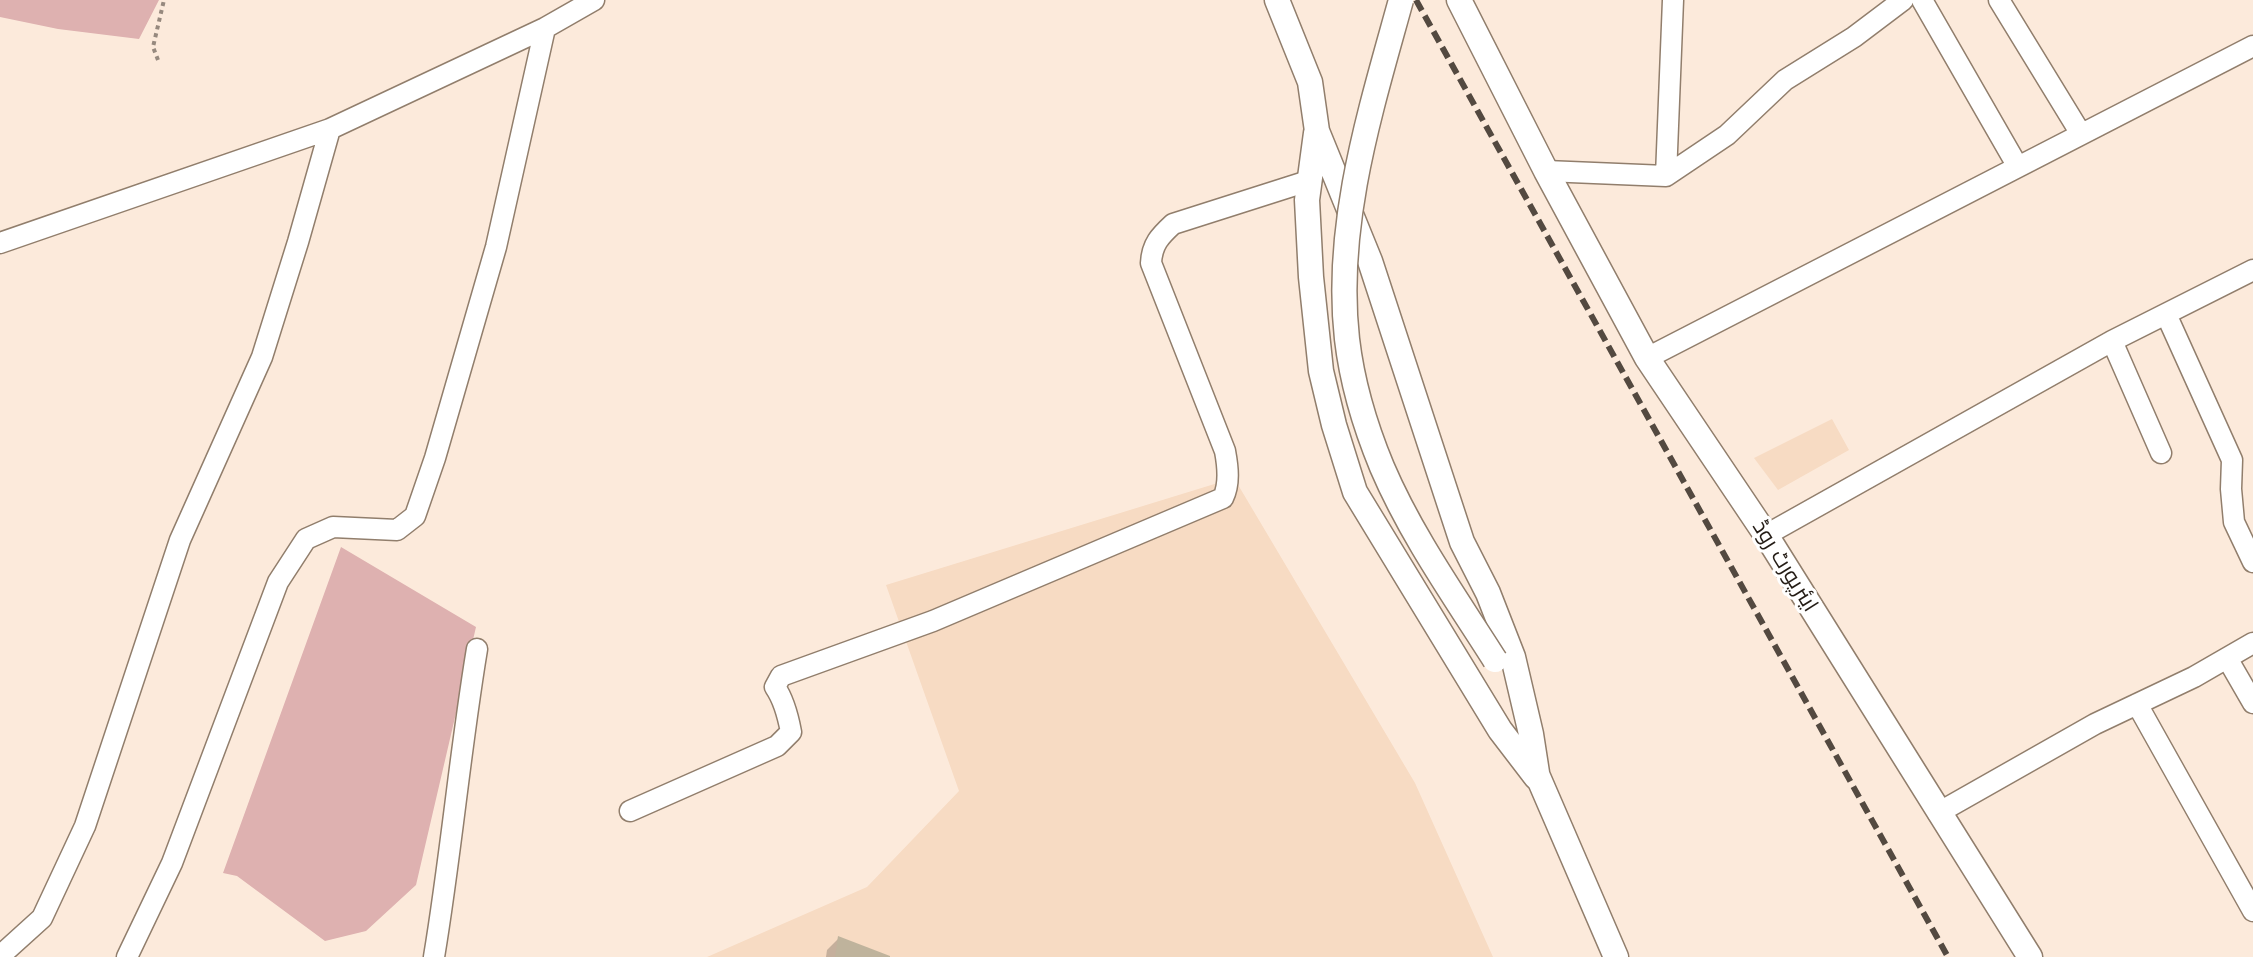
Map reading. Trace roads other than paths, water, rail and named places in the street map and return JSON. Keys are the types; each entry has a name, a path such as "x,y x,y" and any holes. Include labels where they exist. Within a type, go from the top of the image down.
{"main road":[{"path":"1277,0 1310,82 1317,131 1370,261 1462,542 1488,593 1513,657 1538,779"},
{"path":"1401,0 1366,126 1350,222 1345,288 1347,339 1362,414 1406,517 1495,660 1538,779 1616,957"},
{"name":"ایئرپورٹ روڈ","path":"1459,0 1546,171 1647,358 1766,535 2030,957"},
{"path":"1317,131 1308,181 1311,277 1321,371 1355,492 1500,730 1538,779"}],"street":[{"path":"0,243 330,129 545,28 594,0"},
{"path":"1666,176 1673,0"},
{"path":"1546,171 1666,176 1727,135 1785,80 1854,37 1903,0"},
{"path":"1922,0 2018,167"},
{"path":"1999,0 2081,134"},
{"path":"127,957 172,863 278,582 285,571 306,539 333,527 397,530 415,516 435,458 496,247 545,28"},
{"path":"1647,358 2253,46"},
{"path":"0,956 42,918 85,826 180,540 262,357 330,129"},
{"path":"630,811 777,746 787,738 791,732 789,723 775,687 781,676 933,621 1223,498 1228,466 1225,451 1151,263 1152,251 1157,239 1173,224 1308,181"},
{"path":"1766,535 2112,341 2253,270"},
{"path":"2166,314 2232,460 2234,522 2253,562"},
{"path":"2112,341 2161,453"},
{"path":"1938,813 2095,724 2253,643"},
{"path":"434,957 449,867 477,649"},
{"path":"2227,658 2253,703"},
{"path":"2137,704 2253,911"}],"railway":[{"path":"1416,0 1948,957"}]}
